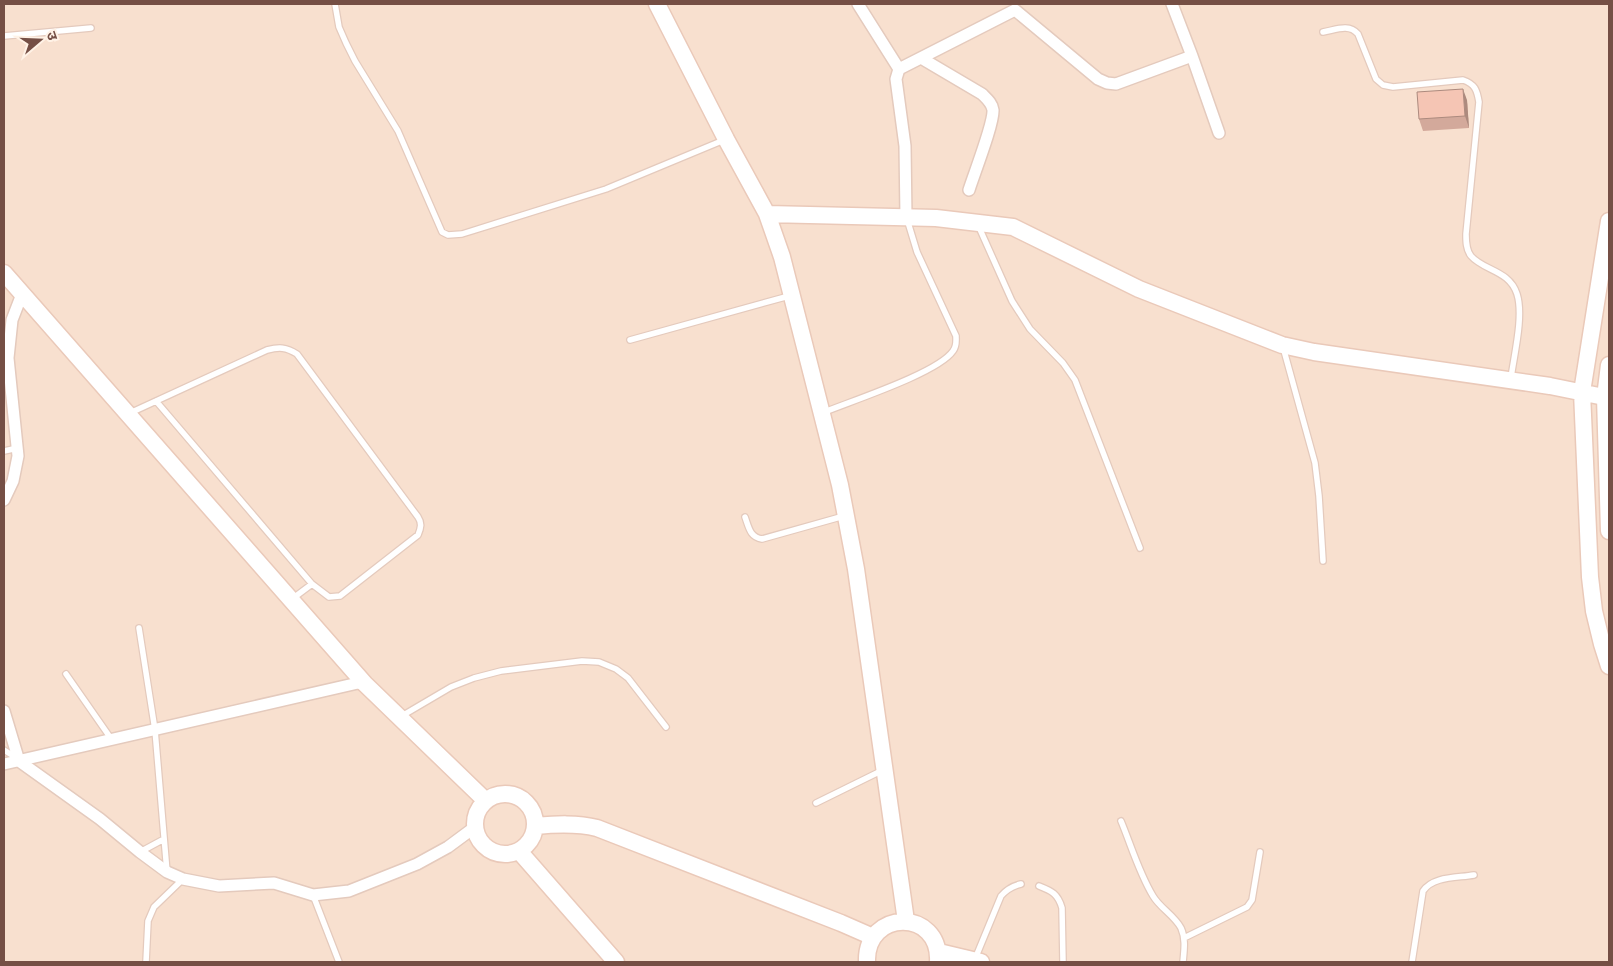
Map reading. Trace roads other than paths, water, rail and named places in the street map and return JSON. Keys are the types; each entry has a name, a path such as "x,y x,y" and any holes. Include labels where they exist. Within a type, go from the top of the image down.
{"street":[{"path":"657,4 726,139 767,214 782,257 822,413 846,516 856,569 906,921"},
{"path":"858,4 899,69"},
{"path":"1172,4 1219,133"},
{"path":"906,217 905,146 896,78 899,69 1016,7 1098,79 1108,84 1116,84 1192,56"},
{"path":"922,58 982,94 990,101 993,111 991,123 969,190"},
{"path":"767,214 936,218 1013,227 1139,289 1282,345 1314,352 1550,386 1607,398"},
{"path":"1609,221 1582,392 1590,577 1594,611 1609,666"},
{"path":"4,273 365,684 486,801"},
{"path":"4,500 17,467 18,448 8,358 8,322 22,294"},
{"path":"1609,365 1607,398 1609,531"},
{"path":"4,764 358,684 365,684"},
{"path":"4,711 19,761 100,819 167,872 182,880 218,886 274,883 313,895 349,891 417,864 448,847 475,827"},
{"path":"513,794 530,806 536,826 534,836 528,845 520,851 500,854 483,844 475,827 479,808 486,801 494,796 513,794"},
{"path":"536,826 566,824 597,828 873,937"},
{"path":"520,851 616,962"},
{"path":"867,962 868,949 873,937 882,928 892,923 906,921 924,928 932,936 938,957 978,961"}],"lane":[{"path":"334,4 339,27 355,62 398,131 442,232 448,235 462,234 606,189 726,139"},
{"path":"1323,32 1346,27 1353,28 1358,34 1376,79 1383,85 1393,87 1463,80 1470,82 1476,89 1479,102 1466,234 1467,246 1472,257 1505,277 1517,294 1520,312 1518,381"},
{"path":"4,36 91,28"},
{"path":"822,413 920,374 953,352 956,336 917,252 906,217"},
{"path":"977,223 1012,301 1030,328 1063,362 1075,380 1140,548"},
{"path":"630,340 792,296"},
{"path":"1282,345 1315,463 1323,561"},
{"path":"128,414 156,401 267,350 279,347 289,349 297,354 421,522 418,535 340,596 329,597 312,584 156,401"},
{"path":"4,451 18,448"},
{"path":"745,516 751,534 755,538 762,539 846,516"},
{"path":"292,600 312,584"},
{"path":"139,628 155,730 167,872"},
{"path":"400,718 452,687 474,678 501,671 599,662 616,669 628,678 666,727"},
{"path":"66,674 112,740"},
{"path":"4,750 19,761"},
{"path":"816,803 885,769"},
{"path":"1121,820 1147,886 1161,907 1181,927 1184,938 1183,962"},
{"path":"140,852 164,839"},
{"path":"1184,938 1247,907 1252,900 1260,852"},
{"path":"1412,962 1423,891 1428,884 1435,881 1474,876"},
{"path":"146,962 148,921 154,906 182,880"},
{"path":"978,961 1001,896 1006,890 1021,884"},
{"path":"1039,886 1054,892 1062,908 1063,962"},
{"path":"313,895 339,962"}]}
